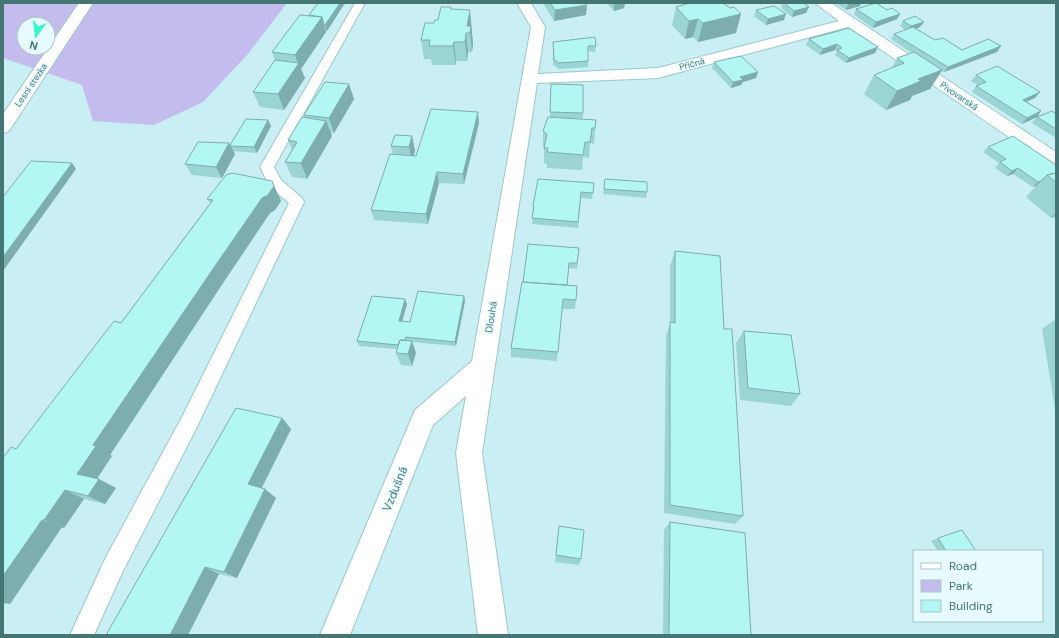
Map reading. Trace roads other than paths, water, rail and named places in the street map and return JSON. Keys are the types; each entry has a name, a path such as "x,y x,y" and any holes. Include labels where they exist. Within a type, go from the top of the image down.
{"street":[{"name":"Lesní stezka","path":"3,127 86,3"},
{"name":"Dlouhá","path":"493,635 469,453 538,27 524,3"},
{"name":"Pivovarská","path":"822,3 1056,161"},
{"name":"Příčná","path":"530,79 658,73 851,22"},
{"name":"Vzdušná","path":"335,635 424,418 484,365"}],"lane":[{"path":"82,635 114,565 189,423 297,202 275,184 267,167 360,3"}]}
